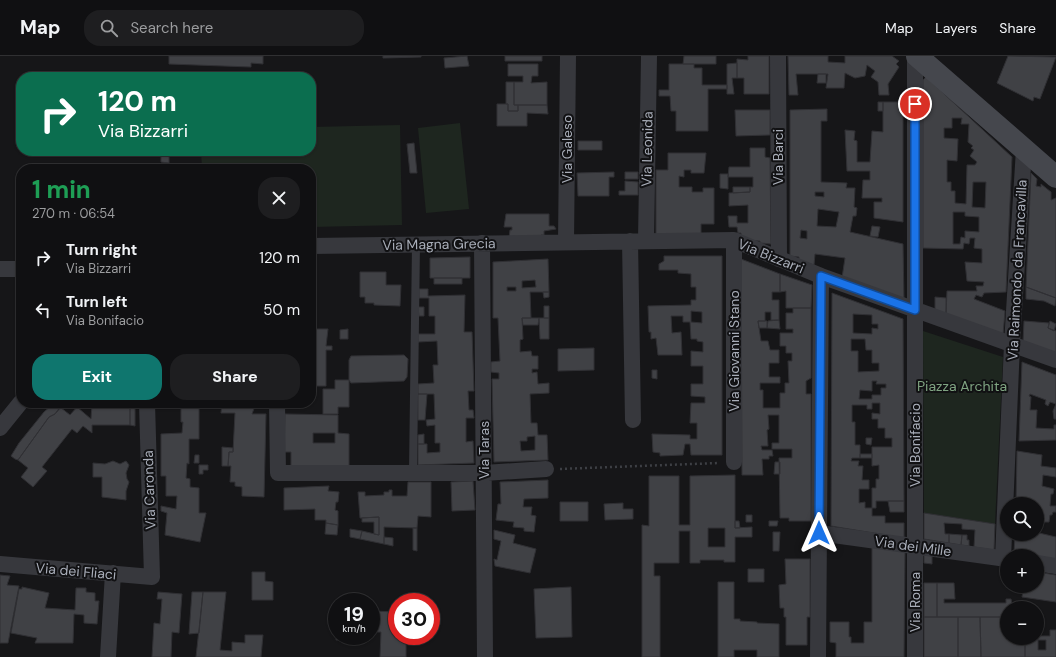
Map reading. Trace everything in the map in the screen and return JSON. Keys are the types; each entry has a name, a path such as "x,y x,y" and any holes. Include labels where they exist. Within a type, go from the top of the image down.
{"street":[{"name":"Via Galeso","path":"566,242 568,56"},
{"name":"Via Leonida","path":"633,420 638,241 649,56"},
{"name":"Via Barci","path":"778,56 779,259"},
{"path":"916,56 1056,177"},
{"name":"Via Bonifacio","path":"915,546 916,56"},
{"name":"Via Raimondo da Francavilla","path":"1005,549 1012,344 1024,149"},
{"name":"Via Bizzarri","path":"566,242 734,240 821,276 1056,360"},
{"name":"Via Giovanni Stano","path":"734,240 734,462"},
{"name":"Via Magna Grecia","path":"316,246 566,242"},
{"name":"Via Taras","path":"482,243 485,657"},
{"path":"0,269 16,269"},
{"path":"818,657 821,276"},
{"path":"0,428 16,408"},
{"name":"Via Caronda","path":"147,408 152,577"},
{"path":"277,408 278,473 484,473 546,469"},
{"name":"Via dei Mille","path":"819,533 1000,558"},
{"name":"Via Roma","path":"914,657 915,546"},
{"name":"Via dei Fliaci","path":"0,564 152,577"},
{"path":"1044,564 1056,566"},
{"path":"108,657 113,574"}],"lane":[{"path":"413,472 416,244"}],"path":[{"path":"546,469 734,462"}],"green space":[{"path":"460,123 469,209 426,213 418,128"},
{"path":"400,125 402,225 316,227 316,164 202,164 201,156 316,156 316,127"},
{"name":"Piazza Archita","path":"923,331 1003,357 995,524 924,513"}],"building":[{"path":"169,56 263,56 263,64 251,63 251,67 169,64"},
{"path":"383,56 421,56 421,57 383,58"},
{"path":"467,56 469,66 445,68 444,58"},
{"path":"505,56 542,56 542,61 505,61"},
{"path":"684,56 716,56 716,64 683,64"},
{"path":"748,56 769,56 769,94 744,94 744,78 737,78 737,59 748,60"},
{"path":"788,56 828,56 828,62 845,63 845,56 892,56 899,61 896,64 899,67 888,84 889,95 879,95 878,82 871,77 875,71 867,65 865,76 855,78 845,73 844,88 826,88 828,74 796,74 798,95 789,95"},
{"path":"1008,56 1056,57 1040,99 1034,97 1033,101 997,83"},
{"path":"737,63 737,78 732,78 734,94 727,94 727,64"},
{"path":"508,64 538,64 538,76 532,76 531,83 547,82 547,105 514,105 514,82 523,82 523,76 508,76"},
{"path":"669,64 694,64 694,68 702,68 702,85 727,85 727,89 708,89 708,131 676,131 676,111 671,111 670,96 659,96 659,90 669,90"},
{"path":"818,74 826,74 826,83 817,83"},
{"path":"926,77 1012,157 1006,292 984,293 982,297 976,295 974,299 1005,311 1003,335 946,314 947,291 977,291 976,286 983,286 984,282 967,281 965,262 982,263 982,249 974,248 975,238 970,238 969,244 964,243 963,249 923,248 923,80","holes":["952,118 962,118 961,124 969,124 968,142 973,146 971,148 974,150 970,156 977,162 975,165 967,165 966,204 955,203 955,191 951,191 951,182 947,182 947,160 957,161 958,139 944,138 944,128 952,128","973,182 986,182 985,208 972,207","953,212 965,212 965,216 979,217 979,232 965,231 965,238 961,237 960,244 953,244"]},
{"path":"506,82 514,82 514,105 518,105 518,111 508,111 508,104 506,104"},
{"path":"878,102 883,102 883,111 878,111"},
{"path":"883,102 903,102 903,222 874,218 874,202 882,202 882,198 862,198 863,180 870,180 870,171 847,171 845,130 855,131 854,140 857,141 857,162 870,162 872,131 883,132"},
{"path":"497,104 508,104 508,111 518,111 518,105 547,105 548,114 527,113 527,126 497,126"},
{"path":"827,109 827,121 821,121 821,182 847,183 846,188 855,188 854,207 857,208 856,216 853,216 850,232 903,244 904,301 842,278 845,258 815,254 814,265 799,260 799,257 790,256 790,110","holes":["815,192 824,192 824,197 815,196","818,209 839,212 836,227 817,226","801,230 807,231 807,239 800,238"]},
{"path":"735,110 770,110 770,135 736,136"},
{"path":"578,141 602,141 602,150 578,150"},
{"path":"414,143 417,173 410,173 407,144"},
{"path":"750,148 765,148 765,157 770,158 771,244 760,243 760,241 741,240 741,233 738,233 737,227 729,227 728,216 737,216 737,223 748,223 748,205 729,206 729,193 750,192 750,187 753,187 753,177 728,177 729,167 750,167"},
{"path":"668,153 706,153 704,173 691,173 691,170 684,170 684,177 679,176 679,187 692,187 692,192 703,192 703,188 714,188 714,224 701,224 701,237 656,237 656,170 668,170"},
{"path":"161,156 169,156 169,163 161,162"},
{"path":"614,172 614,177 609,177 609,196 578,196 577,173"},
{"path":"625,172 638,172 638,179 625,179"},
{"path":"1031,173 1037,179 1036,186 1041,187 1041,184 1051,192 1051,200 1056,198 1056,298 1026,287"},
{"path":"720,174 728,174 728,189 720,188"},
{"path":"625,181 638,182 638,195 619,195 619,191 625,191"},
{"path":"733,187 750,187 750,192 733,193"},
{"path":"506,214 549,214 549,226 554,226 556,229 544,231 544,235 541,235 541,237 509,238 512,227 504,227"},
{"path":"872,226 880,227 878,237 870,236"},
{"path":"664,256 722,256 722,455 691,455 690,444 685,444 683,455 660,456 660,453 653,452 652,434 690,435 690,439 697,439 697,423 690,423 691,403 705,403 705,397 691,396 691,384 703,384 703,366 691,366 691,351 703,352 703,342 697,341 697,339 691,339 690,322 683,322 683,316 671,316 672,333 681,332 682,355 658,355 656,338 651,339 651,332 649,332 648,306 691,305 691,300 696,300 696,287 691,287 691,274 678,273 678,270 659,270 659,264 664,261","holes":["691,311 702,312 702,323 691,322"]},
{"path":"470,257 470,278 430,278 430,258"},
{"path":"548,259 549,292 530,292 531,318 522,318 523,339 520,340 520,352 531,351 532,356 538,356 538,369 532,369 532,373 537,372 538,384 549,383 549,393 530,394 531,423 537,423 538,435 547,435 548,460 494,462 492,379 499,379 499,373 491,372 491,362 500,361 498,318 493,318 493,262","holes":["535,280 536,287 522,288 522,281","507,287 516,287 516,291 507,291","535,436 535,450 521,451 520,441 527,441 527,437"]},
{"path":"741,259 780,274 780,292 772,292 772,300 779,300 779,320 771,320 771,312 765,312 765,321 758,321 761,341 768,341 770,350 779,350 779,363 769,363 769,377 780,377 780,383 760,383 760,390 763,390 763,408 780,408 780,393 785,393 785,383 789,383 788,361 792,361 792,353 786,353 786,346 780,346 780,333 793,333 793,329 786,329 786,313 793,313 793,308 811,308 811,378 806,381 806,394 811,394 811,521 789,521 789,518 780,518 779,458 792,458 792,449 772,449 772,443 779,443 779,415 768,415 768,446 761,446 762,450 772,450 773,456 769,456 769,459 762,459 763,475 742,475"},
{"path":"360,272 386,272 386,285 401,285 400,306 374,305 374,303 365,303 365,297 360,297"},
{"path":"780,274 812,285 811,308 786,308 786,291 780,292"},
{"path":"434,278 462,278 462,284 434,284"},
{"path":"1026,287 1056,298 1055,306 1044,301 1026,299"},
{"path":"419,289 428,289 428,296 465,295 464,332 472,332 474,391 468,391 469,410 473,410 474,418 466,418 466,442 473,441 474,463 418,465 418,444 427,444 427,453 440,452 440,443 435,443 435,425 427,426 426,420 435,419 434,394 418,394 418,384 434,383 433,365 438,365 437,341 418,342 418,334 435,334 435,316 429,316 429,298 419,298"},
{"path":"543,292 549,292 549,297 544,298"},
{"path":"832,293 903,319 904,501 876,501 876,508 872,508 872,516 885,516 885,523 904,523 904,538 831,526","holes":["853,314 872,315 872,324 878,324 878,329 872,328 872,334 853,333","851,339 865,339 866,350 872,350 872,363 879,363 879,371 858,372 858,351 851,351","872,381 877,381 876,384 886,384 886,388 881,388 881,395 872,395 872,399 859,399 860,390 872,391","872,403 880,403 880,414 872,413 872,419 878,419 878,428 885,428 885,438 892,438 892,447 872,447 872,466 879,465 879,479 876,479 876,488 872,488 872,508 865,508 865,502 859,503 859,489 869,489 869,480 862,480 863,466 858,466 859,461 851,461 852,458 860,458 860,445 855,445 855,422 852,422 852,405 867,405 867,409 872,409"]},
{"path":"935,297 946,298 946,314 935,310"},
{"path":"544,306 549,306 549,318 544,318"},
{"path":"418,307 424,307 424,316 419,316"},
{"path":"522,318 539,318 538,325 523,325"},
{"path":"539,318 549,318 549,339 540,339"},
{"path":"779,320 780,329 767,328 768,321"},
{"path":"758,321 767,321 767,328 759,328"},
{"path":"1024,321 1049,323 1048,328 1056,331 1056,355 1023,342"},
{"path":"1050,321 1056,324 1054,331 1048,328"},
{"path":"316,329 328,329 326,346 332,346 332,350 326,350 326,386 316,386"},
{"path":"348,329 348,339 340,339 340,330"},
{"path":"594,348 594,370 558,371 558,349"},
{"path":"404,355 408,359 407,377 404,381 351,383 349,380 349,360 351,356"},
{"path":"1022,362 1056,375 1056,404 1050,402 1048,406 1045,404 1046,400 1030,394 1029,396 1031,397 1030,410 1037,410 1036,428 1054,429 1054,425 1056,425 1056,440 1019,441"},
{"path":"652,370 657,370 657,379 652,378"},
{"path":"335,380 349,380 349,407 338,407 338,414 323,414 323,389 335,389"},
{"path":"418,394 427,394 425,420 418,420"},
{"path":"1056,404 1056,419 1054,419 1053,411"},
{"path":"48,408 60,408 55,414 49,417 18,460 15,459 11,456 19,443"},
{"path":"59,408 70,415 76,408 78,408 91,419 92,408 130,408 130,425 92,425 92,433 83,426 77,433 72,429 42,467 47,471 33,487 21,477 28,468 18,460 49,417 55,414"},
{"path":"130,408 135,408 135,426 130,425"},
{"path":"181,408 199,408 199,439 189,439 189,464 187,463 186,478 190,479 190,487 199,488 199,513 206,513 200,542 165,535 167,513 161,511 161,506 176,509 177,496 166,496 166,476 161,476 161,434 182,433 183,422 181,422"},
{"path":"222,408 254,408 252,414 266,414 264,497 242,496 242,487 235,486 235,482 230,482 231,466 228,466 229,452 233,452 235,413 221,413"},
{"path":"285,414 338,415 338,433 349,434 349,469 291,468 291,452 284,452","holes":["313,433 335,433 335,443 313,443"]},
{"path":"424,434 424,444 418,444 418,435"},
{"path":"866,438 872,438 871,445 866,444"},
{"path":"222,447 233,448 233,452 229,452 228,466 222,466"},
{"path":"1017,451 1042,455 1041,466 1056,468 1056,477 1043,475 1042,486 1054,489 1053,494 1051,494 1050,506 1056,506 1056,512 1053,512 1052,515 1050,515 1049,522 1044,522 1044,497 1016,497"},
{"path":"860,454 872,454 872,458 860,458"},
{"path":"195,455 199,455 199,463 194,463"},
{"path":"113,461 120,464 126,461 129,465 126,473 129,482 126,491 126,500 102,497 102,477 93,477 93,463 105,464"},
{"path":"775,462 780,462 780,474 774,474"},
{"path":"199,465 208,465 208,470 203,470 203,474 199,474"},
{"path":"735,475 735,528 752,527 752,537 735,537 735,562 724,562 724,560 700,560 700,563 690,563 690,531 679,531 679,563 654,563 654,576 660,576 660,657 642,657 642,525 649,526 649,476 679,476 679,525 690,525 690,476","holes":["708,528 725,528 725,547 708,547"]},
{"path":"548,480 548,498 524,499 523,507 532,507 531,515 536,516 534,532 524,531 524,528 513,527 514,522 496,520 498,504 501,504 500,482"},
{"path":"473,481 475,510 452,511 451,482"},
{"path":"408,482 431,482 431,517 418,516 417,528 384,527 384,544 360,539 362,531 379,535 379,517 360,518 358,492 365,492 365,496 384,495 384,492 389,492 389,490 392,490 392,496 407,496"},
{"path":"329,486 328,491 339,492 335,510 338,511 338,525 326,523 326,520 315,520 315,509 284,510 284,488"},
{"path":"888,501 904,501 904,512 890,512"},
{"path":"560,502 588,502 588,521 560,521"},
{"path":"623,503 623,509 633,509 633,519 605,520 604,504"},
{"path":"924,513 995,524 994,550 974,547 975,530 962,529 962,524 944,523 945,534 949,534 949,543 924,539"},
{"path":"746,515 752,515 752,522 746,522"},
{"path":"379,517 379,535 374,534 374,522 362,522 362,518"},
{"path":"735,521 739,521 740,528 735,528"},
{"path":"769,521 778,521 777,526 769,526"},
{"path":"326,523 338,525 337,535 325,534"},
{"path":"413,528 417,528 417,551 413,550"},
{"path":"350,529 362,531 360,539 350,537"},
{"path":"494,530 515,535 513,543 536,549 530,573 495,566 494,559 497,560 501,541 494,539"},
{"path":"773,532 780,532 779,551 773,551"},
{"path":"949,534 962,535 961,545 949,543"},
{"path":"1044,534 1056,537 1056,560 1044,557 1044,549 1014,549 1015,541 1044,541"},
{"path":"962,535 967,535 969,546 961,545"},
{"path":"384,537 393,538 393,546 384,544"},
{"path":"872,547 905,552 904,657 836,657 836,643 830,642 830,622 849,622 849,637 851,637 851,643 864,643 864,622 872,622"},
{"path":"924,555 932,556 932,564 924,563"},
{"path":"785,559 810,559 810,617 807,617 807,645 786,645 786,617 784,617 784,608 780,608 779,585 786,584"},
{"path":"748,569 764,569 764,582 748,582"},
{"path":"252,572 265,572 265,581 273,582 273,600 252,600"},
{"path":"1044,573 1056,575 1056,602 1022,597 1023,593 1044,593"},
{"path":"0,575 10,576 7,585 19,586 8,643 0,643"},
{"path":"718,582 734,582 734,619 757,623 779,624 779,657 757,657 757,650 734,650 734,657 718,657"},
{"path":"924,583 937,583 937,617 924,617"},
{"path":"937,583 954,583 955,599 944,599 944,603 1000,603 1000,617 937,617"},
{"path":"22,587 49,593 45,608 75,610 76,588 86,588 86,592 95,593 95,601 99,601 97,624 84,623 84,615 74,614 73,643 35,643 37,638 11,633 19,589 22,589"},
{"path":"571,587 572,637 536,638 534,589"},
{"path":"158,592 182,594 179,633 172,632 171,657 152,657 154,623 160,624 162,599 157,599"},
{"path":"192,592 203,592 199,633 189,634"},
{"path":"203,592 226,592 220,650 232,651 232,642 245,643 245,635 263,635 261,657 196,657"},
{"path":"1006,599 1011,599 1011,601 1006,601"},
{"path":"380,611 388,612 388,645 406,645 406,657 380,657"},
{"path":"924,617 958,617 958,657 924,657"},
{"path":"958,617 980,617 981,657 958,657"},
{"path":"980,617 1000,617 1000,645 1025,645 1025,657 981,657"},
{"path":"1050,630 1056,630 1056,657 1025,657 1025,645 1038,645 1038,650 1046,650 1046,640 1044,640 1044,636 1050,636"}],"route":[{"path":"819,533 821,276 915,310 915,104"}]}
